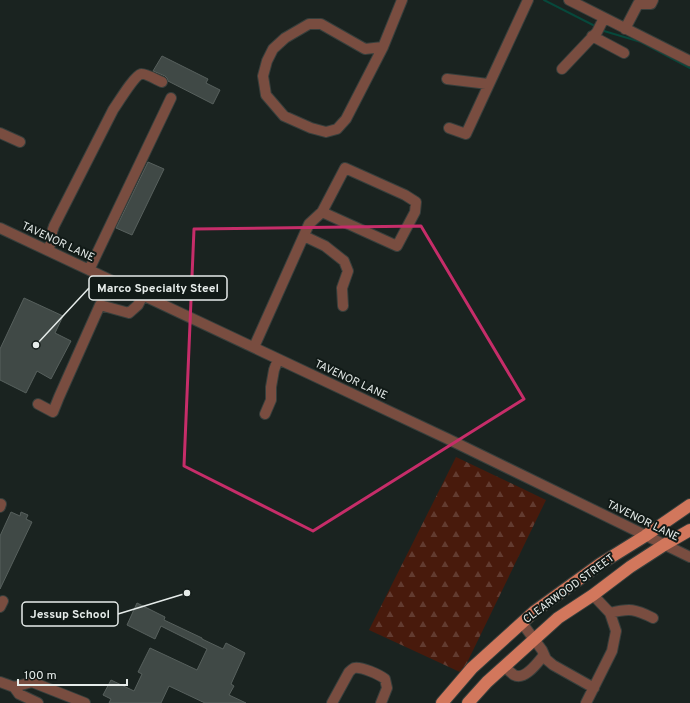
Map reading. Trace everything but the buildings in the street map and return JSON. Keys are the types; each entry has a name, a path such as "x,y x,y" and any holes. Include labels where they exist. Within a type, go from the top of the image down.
{"main road":[{"name":"CLEARWOOD STREET","path":"442,703 472,668 535,611 600,564 645,536 690,505"},
{"name":"CLEARWOOD STREET","path":"468,703 487,682 558,618 593,595 630,567 690,530"}],"street":[{"path":"383,47 365,49 321,24 309,24 285,38 273,49 267,61 263,76 266,96 284,116 311,128 326,132 338,129 346,119 383,47 402,0"},
{"path":"449,128 466,134 528,0"},
{"path":"569,0 690,61"},
{"path":"625,28 638,4 651,4 653,0"},
{"path":"562,69 597,32 604,18"},
{"path":"592,36 624,53"},
{"path":"48,250 52,240 54,226 113,110 122,96 142,73 162,82"},
{"path":"447,79 488,84"},
{"path":"89,270 171,98"},
{"path":"0,133 20,142"},
{"path":"254,347 310,224 322,212 345,168 406,195 416,202 415,212 397,246 322,212"},
{"name":"TAVENOR LANE","path":"0,228 448,439 690,557"},
{"path":"304,236 325,246 344,261 348,271 342,288 343,306"},
{"path":"38,404 53,412 100,304 129,313 138,306 143,295"},
{"path":"265,414 270,400 274,370 278,359"},
{"path":"586,703 612,651 616,631 610,613 593,595"},
{"path":"610,613 631,610 639,611 653,618"},
{"path":"522,623 542,650 546,659 553,665 594,688"},
{"path":"505,666 514,675 519,677 526,675 544,655"},
{"path":"332,703 349,672 358,667 385,679 387,688 381,703"},
{"path":"0,682 14,687 19,694 38,703"},
{"path":"14,687 32,682 85,703"}],"highlighted area":[{"path":"421,226 524,399 313,531 184,466 194,229"}],"green space":[{"path":"456,457 546,500 462,673 369,630"}],"waterway":[{"path":"544,0 593,25"},
{"path":"604,31 641,42 690,68"}],"place":[{"name":"Marco Specialty Steel","path":"36,345"},
{"name":"Jessup School","path":"187,593"}]}
